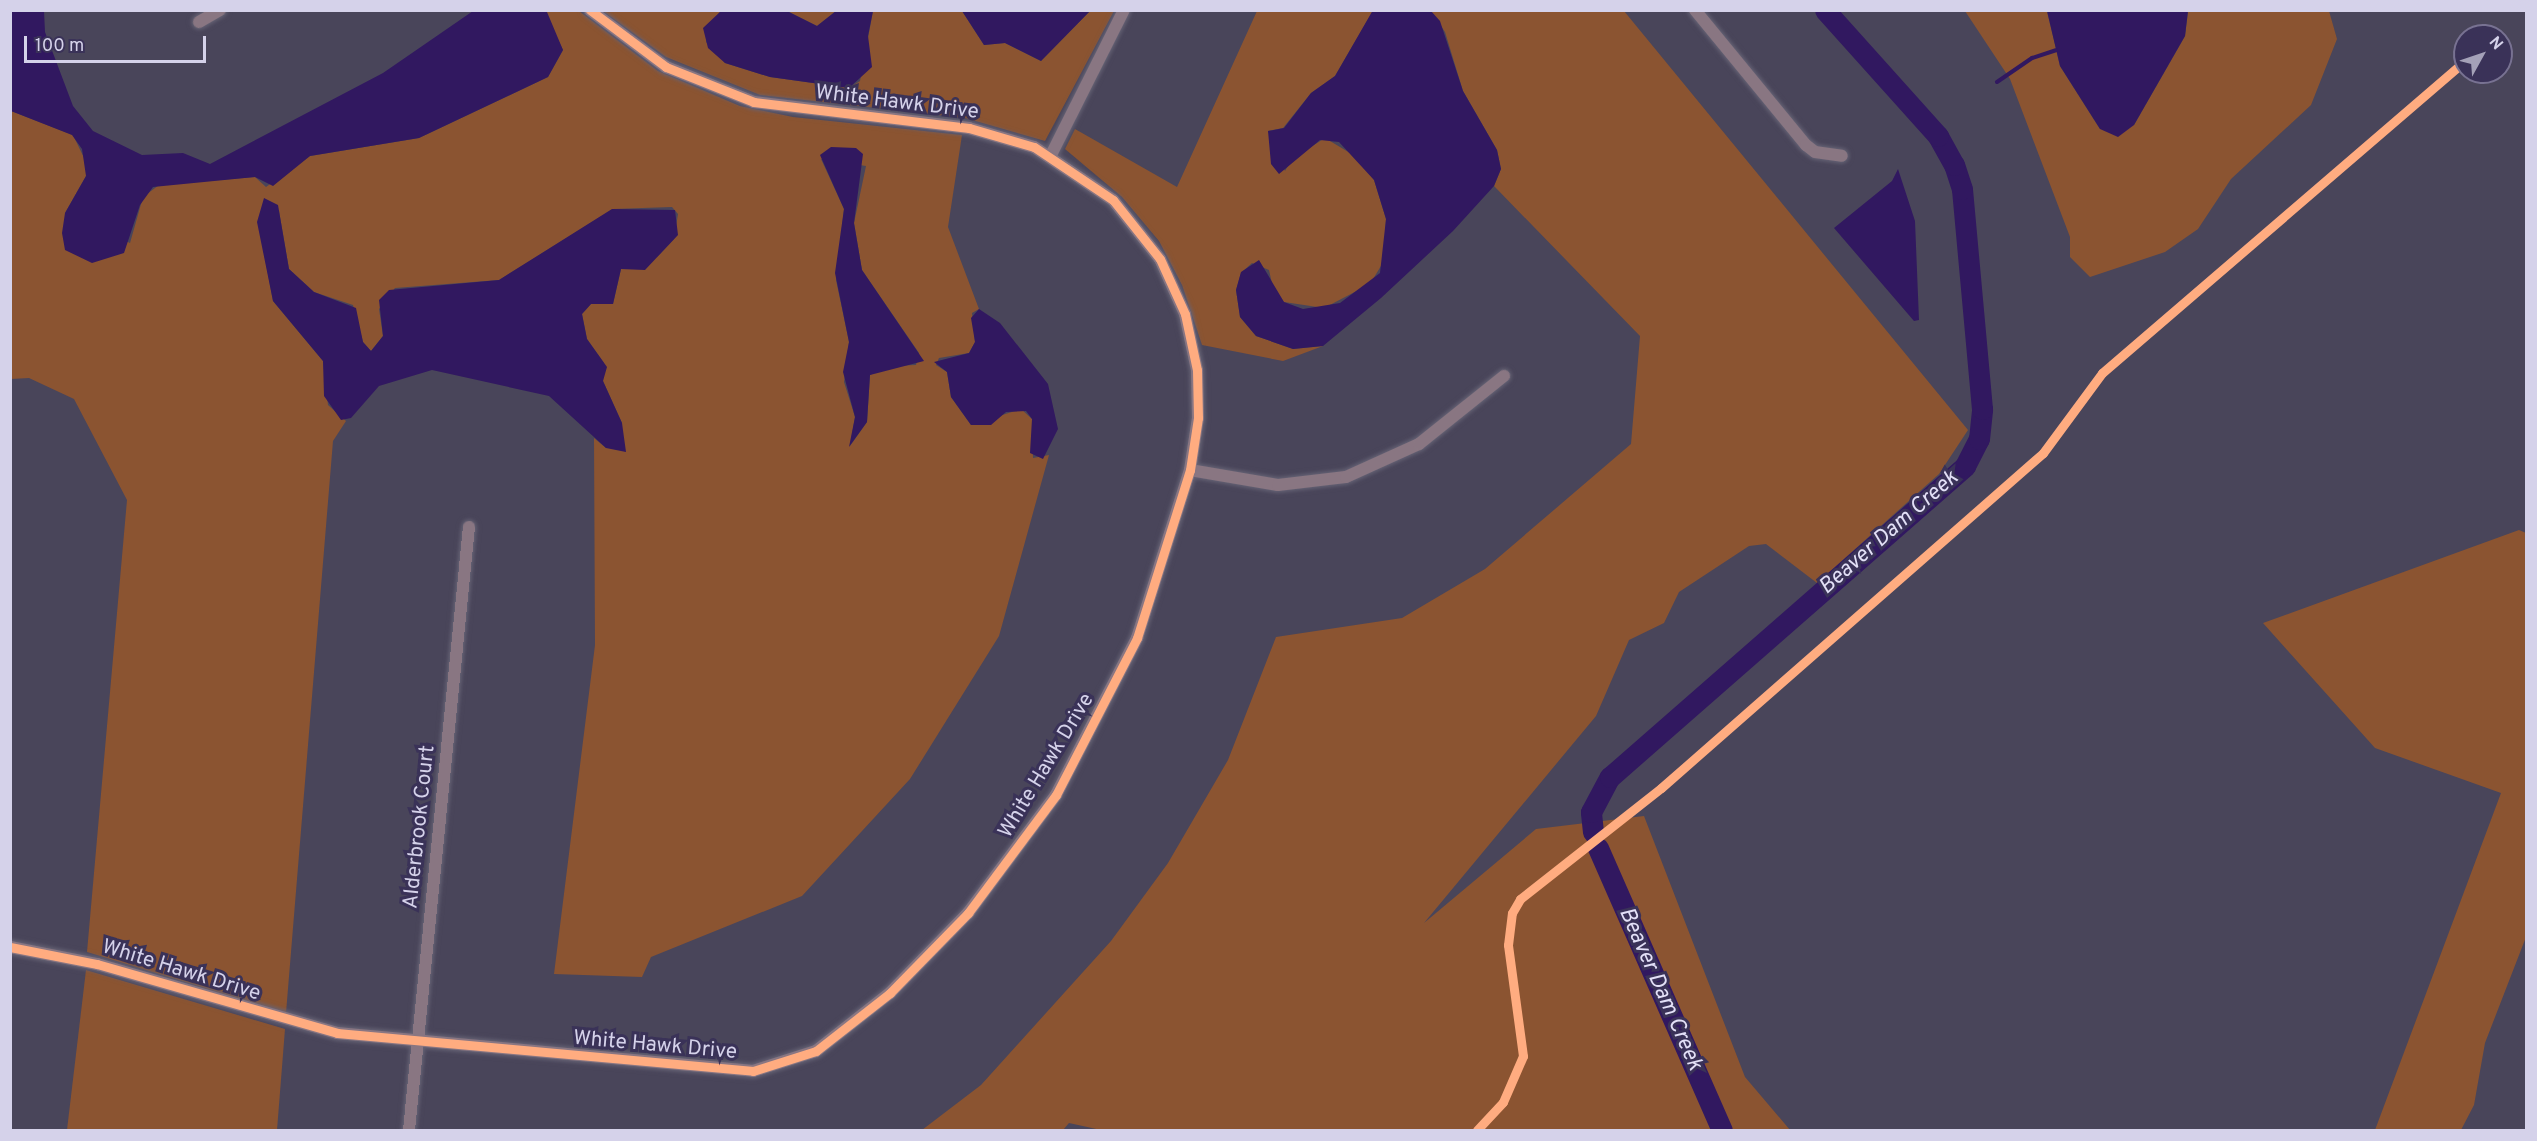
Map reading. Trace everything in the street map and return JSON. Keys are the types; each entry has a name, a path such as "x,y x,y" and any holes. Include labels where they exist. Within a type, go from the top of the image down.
{"street":[{"path":"199,22 220,10"},
{"name":"White Hawk Drive","path":"10,947 107,967 316,1028 418,1042 741,1072 802,1058 849,1030 953,929 1056,795 1137,638 1190,470 1197,370 1174,286 1124,212 1051,155 969,128 788,108 736,96 666,67 590,10"},
{"path":"1051,155 1124,10"},
{"path":"1695,10 1806,145 1815,152 1842,156"},
{"path":"1190,470 1278,485 1346,477 1419,444 1504,376"},
{"name":"Alderbrook Court","path":"410,1131 469,526"}],"shaded area":[{"path":"11,10 44,11 45,32 73,106 93,131 142,155 183,153 210,164 383,73 473,11 547,12 563,50 548,77 419,138 310,156 273,186 255,177 153,187 140,205 124,253 92,263 65,250 62,233 65,213 86,176 82,149 72,135 11,111"},
{"path":"1373,10 1431,11 1440,21 1463,91 1497,150 1501,169 1494,186 1453,231 1381,298 1323,346 1293,349 1256,336 1240,317 1236,290 1241,272 1259,260 1284,302 1303,309 1340,303 1380,273 1386,219 1374,180 1339,142 1320,140 1279,174 1271,164 1268,131 1284,128 1311,93 1335,76"},
{"path":"544,11 579,11 658,71 740,106 793,117 962,135 948,227 979,309 972,313 975,342 969,353 939,358 936,365 947,372 951,397 971,425 1021,409 1032,419 1033,458 1049,455 999,636 910,779 802,896 651,957 642,977 554,974 595,645 594,438 606,448 622,423 603,381 604,363 587,339 582,314 591,304 613,304 621,269 647,265 660,254 674,239 678,214 672,207 613,209 499,280 395,288 379,309 383,336 371,351 363,342 353,305 314,292 289,269 279,211 260,232 273,301 323,361 328,405 346,421 333,441 286,1013 87,952 127,500 74,399 29,378 11,379 11,111 73,135 87,164 86,176 65,213 130,243 143,197 159,185 255,177 266,187 310,156 419,138 548,77 563,50","holes":["821,159 866,166 854,223 862,270 919,353 916,365 889,366 870,375 867,422 850,446 855,417 844,382 849,342 836,280 844,209"]},
{"path":"603,11 721,11 709,26 706,42 725,63 770,77 849,88 860,81 873,11 962,11 984,45 1005,43 1041,61 1090,11 1114,11 1045,141 965,118 760,95 666,57"},
{"path":"721,11 787,11 817,26 836,11 873,11 868,36 872,67 849,88 770,77 725,63 708,48 703,28"},
{"path":"787,11 836,11 817,26"},
{"path":"962,11 1090,11 1041,61 1005,43 984,45"},
{"path":"1257,11 1373,11 1335,76 1311,93 1283,128 1268,131 1285,171 1292,159 1325,138 1355,156 1374,180 1386,219 1384,261 1370,284 1324,308 1284,302 1273,288 1269,270 1252,263 1241,273 1236,290 1240,317 1256,336 1293,349 1323,346 1283,361 1202,345 1182,285 1159,241 1122,197 1065,149 1075,129 1177,187"},
{"path":"1431,11 1624,11 1968,430 1939,474 1817,583 1766,544 1749,546 1679,592 1664,623 1629,640 1596,716 1424,923 1536,829 1644,816 1745,1077 1790,1130 1101,1130 1069,1123 1063,1130 922,1130 981,1085 1111,941 1168,863 1228,760 1276,637 1402,618 1485,569 1631,444 1640,336 1494,186 1501,169 1497,150 1463,91 1445,32"},
{"path":"1965,11 2047,11 2060,66 2100,129 2134,125 2185,36 2188,11 2329,11 2337,39 2311,105 2231,179 2198,229 2165,252 2090,277 2070,257 2070,237 2010,79"},
{"path":"2047,11 2188,11 2185,36 2134,125 2118,137 2100,129 2060,66"},
{"path":"831,147 856,148 863,154 854,223 862,270 924,361 870,375 867,422 849,447 855,417 843,372 849,342 835,273 844,209 820,155"},
{"path":"1898,169 1915,221 1919,320 1914,321 1834,228 1892,181"},
{"path":"264,198 278,205 289,269 314,292 356,308 363,342 371,351 383,336 379,300 389,290 499,280 612,209 675,210 678,235 645,270 621,269 613,304 591,304 582,314 587,339 607,367 603,381 622,423 626,452 606,448 549,396 432,370 379,386 351,418 341,420 324,396 323,361 273,301 257,222"},
{"path":"979,309 1000,323 1048,384 1058,429 1043,459 1030,453 1032,419 1026,411 1006,412 991,425 971,425 951,397 947,372 934,362 969,353 975,342 971,318"},
{"path":"2519,530 2526,533 2526,937 2485,1043 2474,1105 2461,1130 2375,1130 2501,793 2375,748 2263,623"},
{"path":"86,970 285,1029 277,1130 67,1130"}],"waterway":[{"name":"Beaver Dam Creek","path":"1593,832 1591,812 1610,777 1965,466 1979,439 1982,409 1962,189 1954,165 1938,136 1825,10"},
{"path":"1997,82 2032,58 2056,50"},
{"name":"Beaver Dam Creek","path":"1598,848 1722,1130"}],"cycle path":[{"path":"10,947 97,964 337,1033 753,1071 816,1051 890,993 968,913 1056,795 1137,638 1190,470 1198,418 1197,370 1185,314 1160,259 1113,200 1034,147 969,128 754,102 666,67 590,10"},
{"path":"1477,1130 1503,1102 1523,1056 1508,945 1512,913 1520,899 1661,788 2043,453 2102,373 2453,71"}]}
